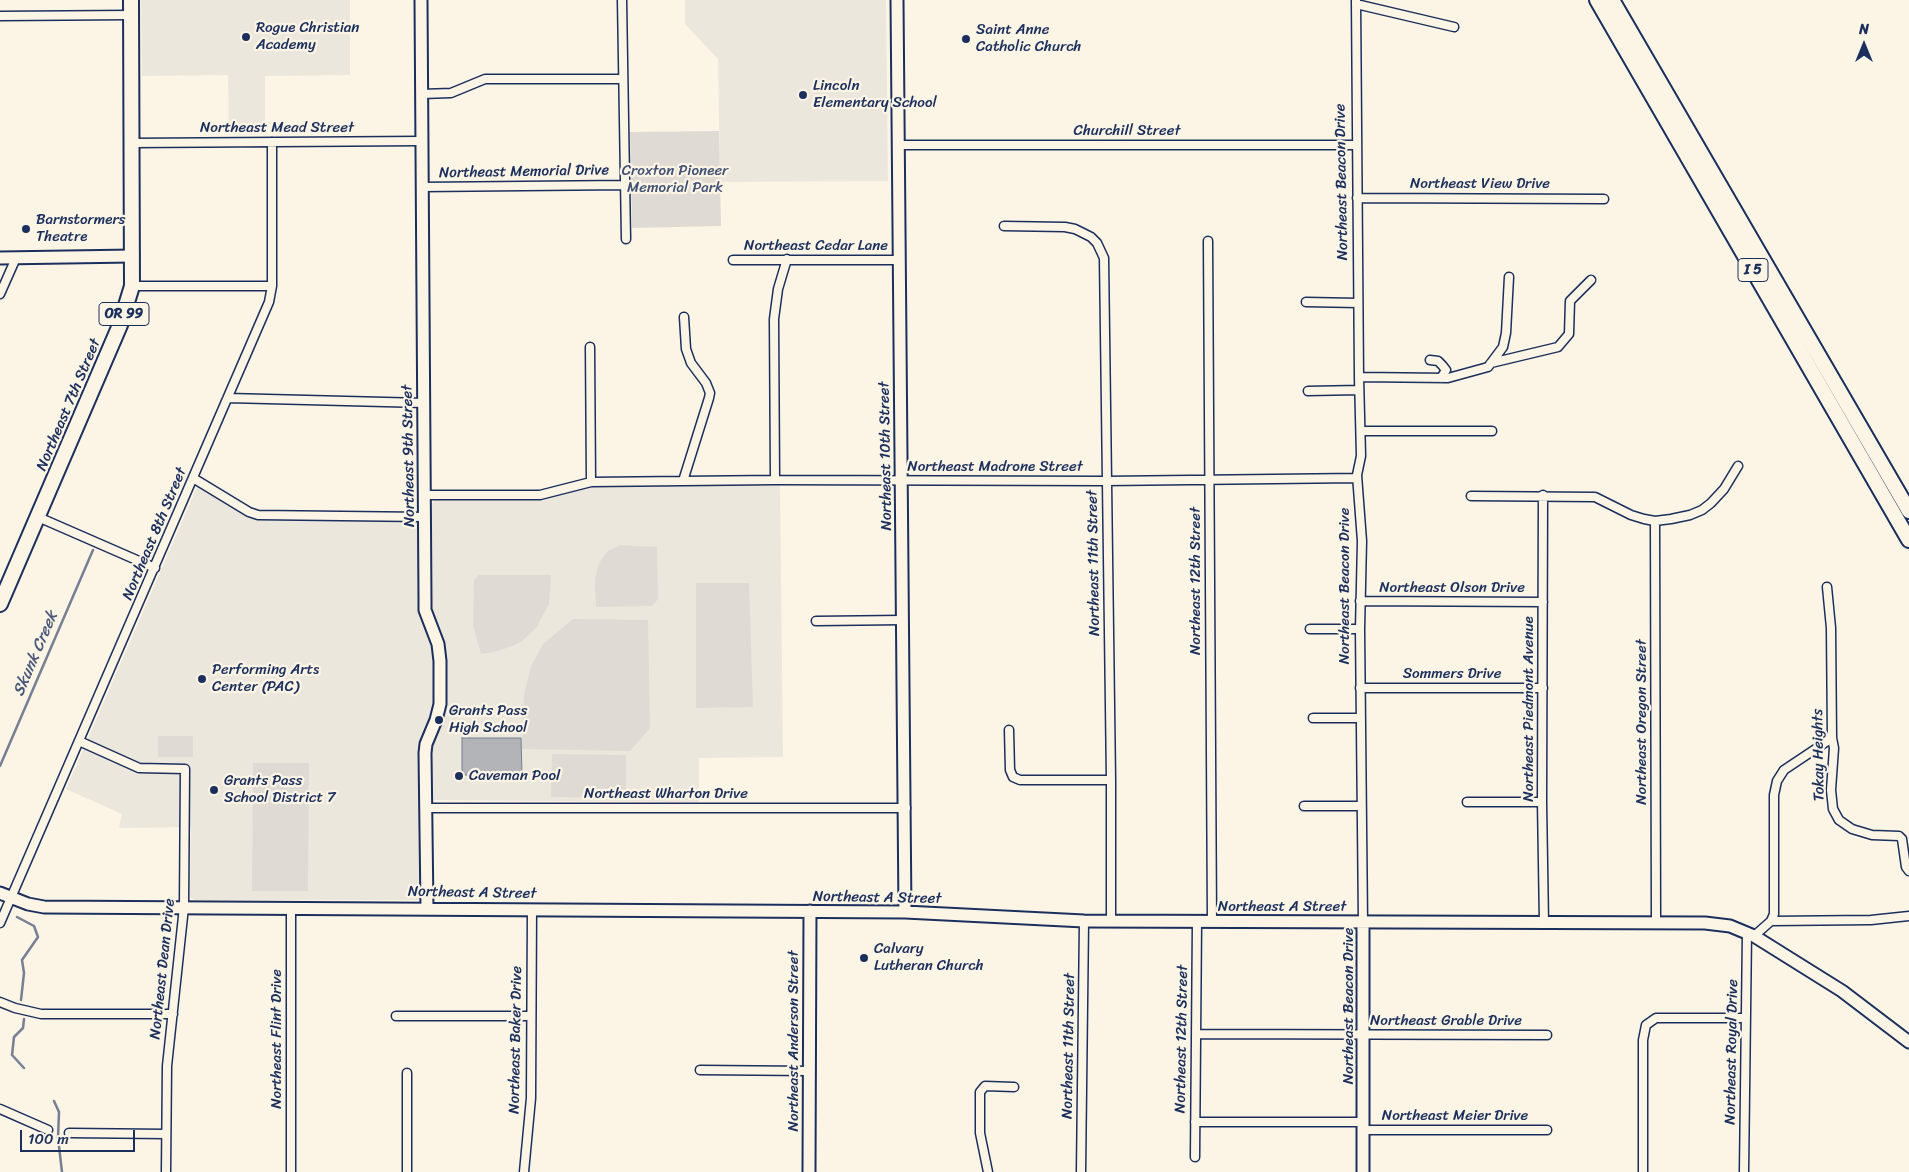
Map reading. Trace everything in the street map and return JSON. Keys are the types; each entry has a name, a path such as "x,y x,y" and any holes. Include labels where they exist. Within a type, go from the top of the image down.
{"highway":[{"name":"Northeast 7th Street","path":"0,604 120,325 132,286 131,0"},
{"name":"I 5","path":"1597,0 1909,540"},
{"name":"I 5","path":"1612,0 1909,511"}],"street":[{"name":"Northeast 9th Street","path":"421,0 425,610 438,644 440,661 440,704 436,720 426,744 425,753 427,908"},
{"name":"Northeast Memorial Drive","path":"622,0 626,239"},
{"name":"Northeast 10th Street","path":"897,0 898,260 906,808 905,912"},
{"path":"1356,2 1454,27"},
{"name":"Northeast Beacon Drive","path":"1356,2 1356,198 1362,456 1357,478 1362,541 1360,688 1364,923 1363,1172"},
{"path":"0,16 131,15"},
{"path":"422,94 451,92 486,79 623,78"},
{"name":"Northeast Mead Street","path":"132,142 422,141"},
{"name":"Northeast 8th Street","path":"0,923 269,302 272,286 272,142"},
{"name":"Churchill Street","path":"898,145 1356,145"},
{"name":"Northeast Memorial Drive","path":"422,187 625,185"},
{"name":"Northeast View Drive","path":"1356,198 1604,199"},
{"name":"Northeast 11th Street","path":"1004,226 1065,227 1075,230 1091,237 1098,243 1102,250 1106,268 1106,481 1111,780 1111,921"},
{"name":"Northeast 12th Street","path":"1208,241 1212,922"},
{"path":"0,258 133,256"},
{"path":"0,294 16,258"},
{"name":"Northeast Cedar Lane","path":"733,260 898,260"},
{"path":"775,480 774,319 778,289 787,260"},
{"path":"1359,377 1442,378 1470,373 1488,367 1503,346 1506,333 1508,277"},
{"path":"1490,363 1558,347 1569,334 1570,301 1591,280"},
{"path":"132,286 272,286"},
{"path":"1306,302 1358,304"},
{"path":"683,482 710,393 691,363 686,349 684,317"},
{"path":"590,347 591,482"},
{"path":"1430,360 1438,361 1446,370 1442,378"},
{"path":"1308,391 1359,390"},
{"path":"228,398 424,403"},
{"path":"1361,431 1492,431"},
{"path":"1471,496 1543,495 1595,497 1631,515 1655,521 1682,517 1702,510 1716,499 1738,466"},
{"path":"193,478 249,512 258,515 425,517"},
{"name":"Northeast Madrone Street","path":"424,495 540,495 591,482 775,480 1106,481 1357,478"},
{"name":"Northeast Piedmont Avenue","path":"1543,495 1542,802 1544,923"},
{"path":"38,518 155,568"},
{"name":"Northeast Oregon Street","path":"1655,521 1656,924"},
{"name":"Tokay Heights","path":"1827,587 1831,628 1832,738 1834,748 1831,790 1836,815 1844,825 1864,834 1899,836 1902,839 1906,866 1909,871"},
{"name":"Northeast Olson Drive","path":"1360,601 1543,602"},
{"path":"816,621 903,620"},
{"path":"1310,629 1360,629"},
{"name":"Sommers Drive","path":"1360,688 1543,688"},
{"path":"1313,718 1361,718"},
{"path":"1009,730 1010,770 1013,777 1020,780 1111,780"},
{"path":"1772,921 1775,902 1775,788 1784,770 1832,738"},
{"name":"Northeast Dean Drive","path":"79,741 139,768 185,769 184,908 167,1066 166,1172"},
{"path":"1467,802 1542,802"},
{"path":"1304,806 1361,806"},
{"name":"Northeast Wharton Drive","path":"426,808 906,808"},
{"name":"Northeast A Street","path":"0,893 28,904 44,906 905,912 1084,921 1721,925 1738,928 1750,934 1842,991 1909,1042"},
{"name":"Northeast Flint Drive","path":"291,907 291,1172"},
{"name":"Northeast Baker Drive","path":"524,1172 531,1098 532,909"},
{"name":"Northeast Anderson Street","path":"809,1172 810,911"},
{"path":"1750,934 1772,921 1871,920 1909,916"},
{"name":"Northeast 11th Street","path":"1082,1172 1084,921"},
{"name":"Northeast 12th Street","path":"1195,1157 1197,922"},
{"name":"Northeast Royal Drive","path":"1744,1172 1745,1018 1750,934"},
{"path":"0,1002 15,1008 41,1014 173,1014"},
{"path":"396,1016 531,1016"},
{"path":"1643,1172 1643,1040 1646,1024 1656,1018 1745,1018"},
{"name":"Northeast Grable Drive","path":"1196,1034 1547,1035"},
{"path":"700,1070 809,1071"},
{"path":"407,1073 407,1172"},
{"path":"988,1172 980,1133 980,1092 984,1086 1014,1087"},
{"path":"0,1109 48,1130"},
{"name":"Northeast Meier Drive","path":"1196,1122 1547,1130"},
{"path":"69,1133 166,1134"}],"shaded area":[{"name":"Rogue Christian Academy","path":"141,0 350,0 350,75 265,76 265,133 229,134 228,75 142,76"},
{"name":"Lincoln Elementary School","path":"685,0 886,0 888,181 720,182 718,59 685,24"},
{"name":"Grants Pass High School","path":"780,485 783,757 699,758 699,802 421,800 421,898 419,900 195,900 190,897 191,827 119,828 122,814 66,789 197,487 201,486 247,514 431,519 432,504 435,500 531,500 594,486"},
{"path":"462,738 521,738 522,775 462,775"}],"green space":[{"name":"Croxton Pioneer Memorial Park","path":"719,131 721,226 632,228 630,132"},
{"path":"620,545 657,547 658,599 652,606 596,607 595,578 599,563 608,551"},
{"path":"479,575 551,575 549,604 536,628 522,641 513,646 481,654 473,625 474,580"},
{"path":"696,583 749,583 753,707 696,708"},
{"path":"573,619 648,620 650,728 630,751 521,749 524,694 531,666 543,644"},
{"path":"158,736 193,736 193,757 158,757"},
{"path":"552,754 626,755 626,798 551,797"},
{"path":"253,763 309,763 308,891 252,891"}],"waterway":[{"name":"Skunk Creek","path":"0,766 93,550"},
{"name":"Skunk Creek","path":"17,917 34,926 38,937 22,960 24,973 21,1000"},
{"name":"Skunk Creek","path":"24,1019 23,1028 14,1037 12,1055 24,1068"},
{"name":"Skunk Creek","path":"54,1101 59,1112 58,1138 62,1172"}],"place":[{"name":"Rogue Christian Academy","path":"246,37"},
{"name":"Saint Anne Catholic Church","path":"966,39"},
{"name":"Lincoln Elementary School","path":"803,95"},
{"name":"Barnstormers Theatre","path":"26,229"},
{"name":"Performing Arts Center (PAC)","path":"202,679"},
{"name":"Grants Pass High School","path":"439,720"},
{"name":"Caveman Pool","path":"459,776"},
{"name":"Grants Pass School District 7","path":"214,790"},
{"name":"Calvary Lutheran Church","path":"864,958"}]}
